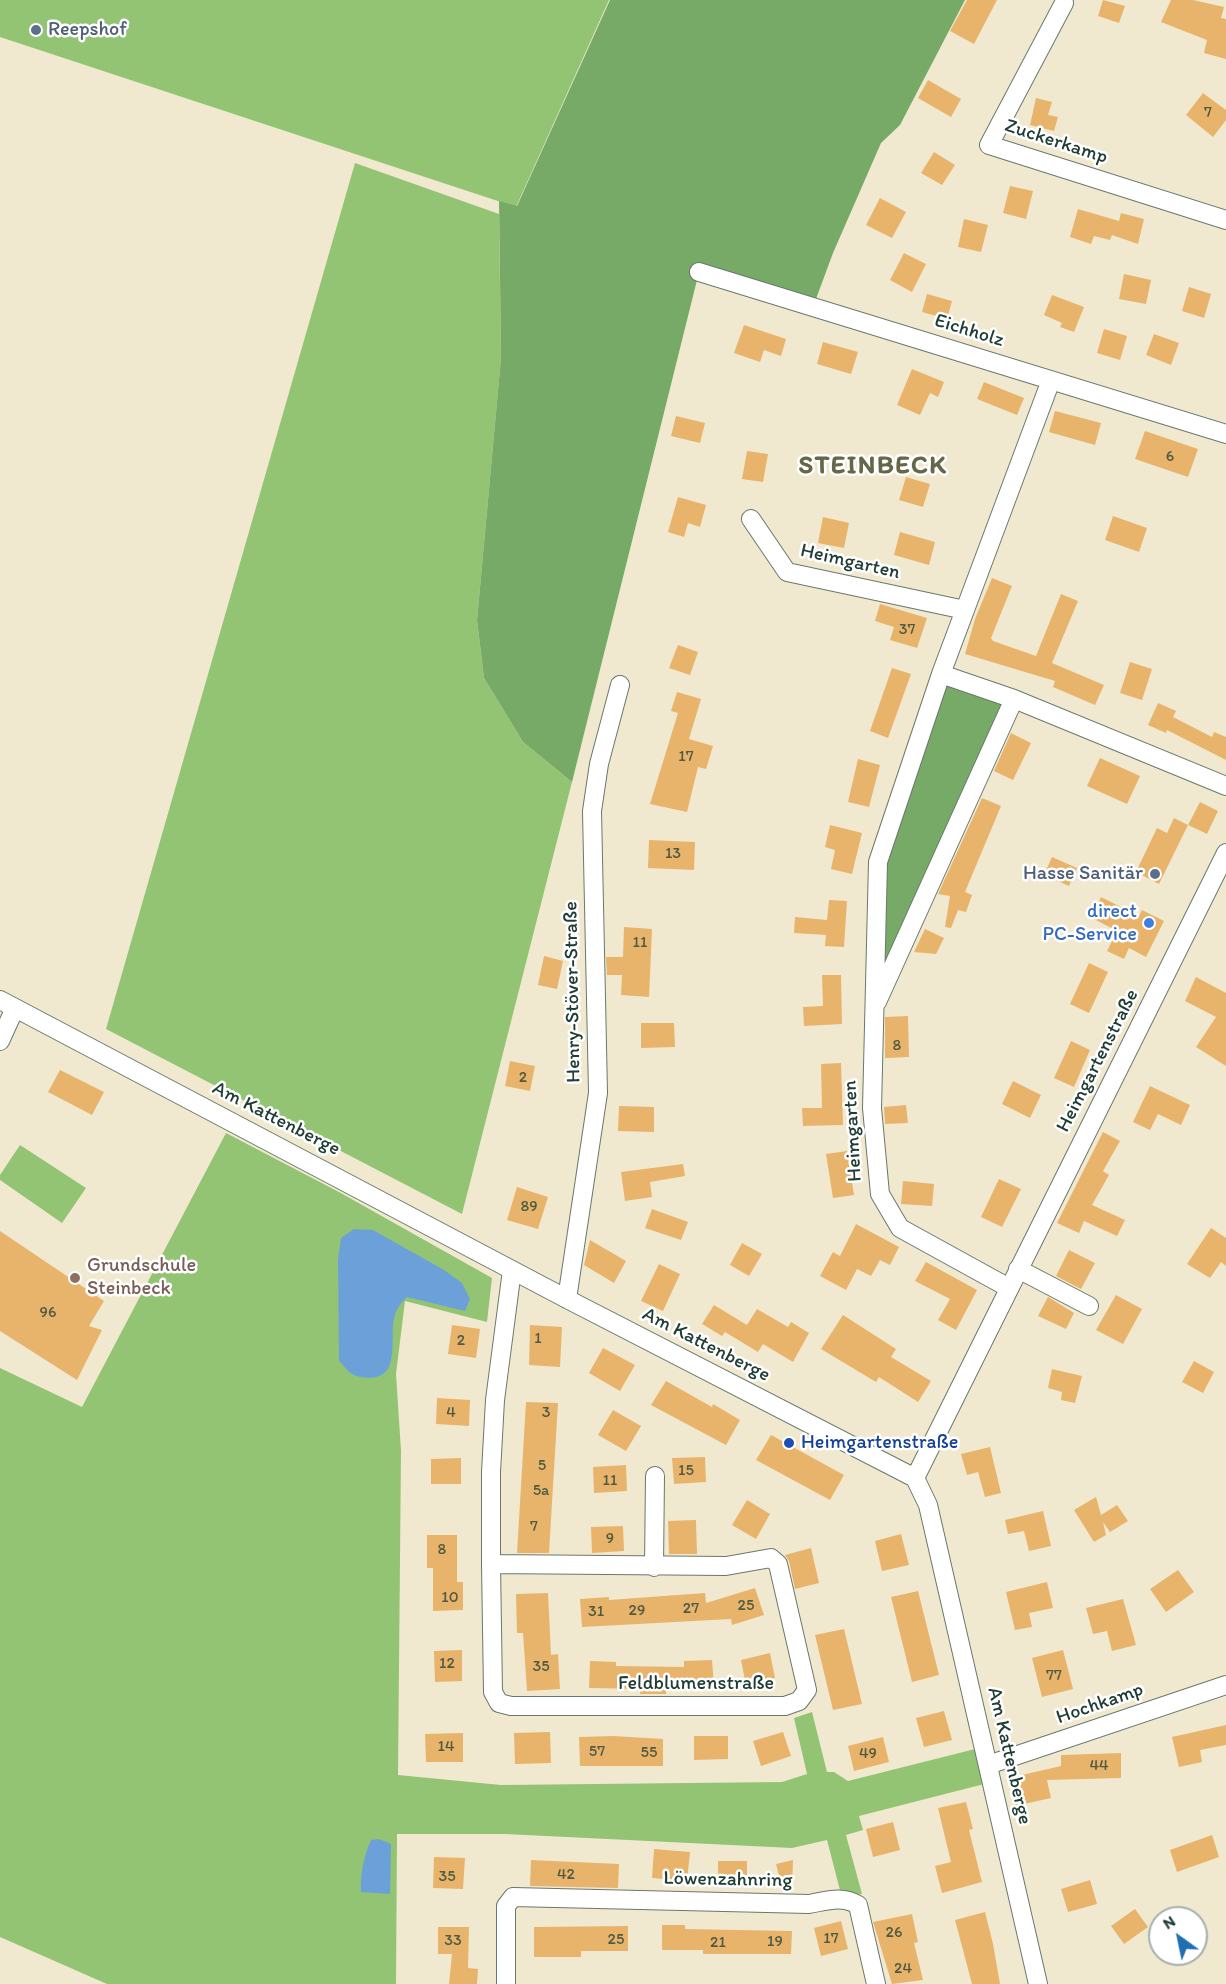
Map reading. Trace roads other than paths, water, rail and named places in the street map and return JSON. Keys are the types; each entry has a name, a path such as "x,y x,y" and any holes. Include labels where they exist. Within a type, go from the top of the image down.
{"street":[{"name":"Zuckerkamp","path":"1064,3 989,145 1226,220"},
{"name":"Eichholz","path":"699,272 1226,434"},
{"name":"Heimgarten","path":"1009,1288 900,1228 880,1194 872,1108 878,862 941,674 1051,380"},
{"name":"Heimgarten","path":"752,519 787,572 965,610"},
{"path":"941,674 1014,699 1226,786"},
{"name":"Henry-Stöver-Straße","path":"567,1299 598,1093 592,811 599,764 620,686"},
{"name":"Heimgarten","path":"873,1010 1014,699"},
{"name":"Heimgartenstraße","path":"915,1478 1018,1269 1221,874 1226,853"},
{"name":"Am Kattenberge","path":"0,1041 8,1004 567,1299 915,1478 928,1504 1038,1984"},
{"path":"1018,1269 1089,1306"},
{"name":"Feldblumenstraße","path":"491,1564 726,1566 771,1558 778,1564 807,1690 799,1701 785,1706 511,1707 499,1703 493,1692 491,1564 491,1472 495,1400 512,1270"},
{"path":"654,1567 655,1476"},
{"name":"Hochkamp","path":"988,1765 1226,1685"},
{"name":"Löwenzahnring","path":"506,1984 506,1906 513,1897 809,1905 842,1898 858,1905 876,1984"}],"water":[{"path":"354,1229 373,1230 444,1270 462,1283 470,1299 465,1311 407,1297 395,1313 392,1358 389,1367 378,1377 373,1378 352,1374 339,1361 338,1260 341,1238"},
{"path":"379,1839 391,1844 390,1894 361,1892 366,1852 371,1840"}],"place":[{"name":"Reepshof","path":"36,30"},
{"name":"Hasse Sanitär","path":"1155,874"},
{"name":"direct PC-Service","path":"1149,923"},
{"name":"Grundschule Steinbeck","path":"75,1278"},
{"name":"Heimgartenstraße","path":"789,1443"}],"district":[{"name":"STEINBECK","path":"873,466"}]}
